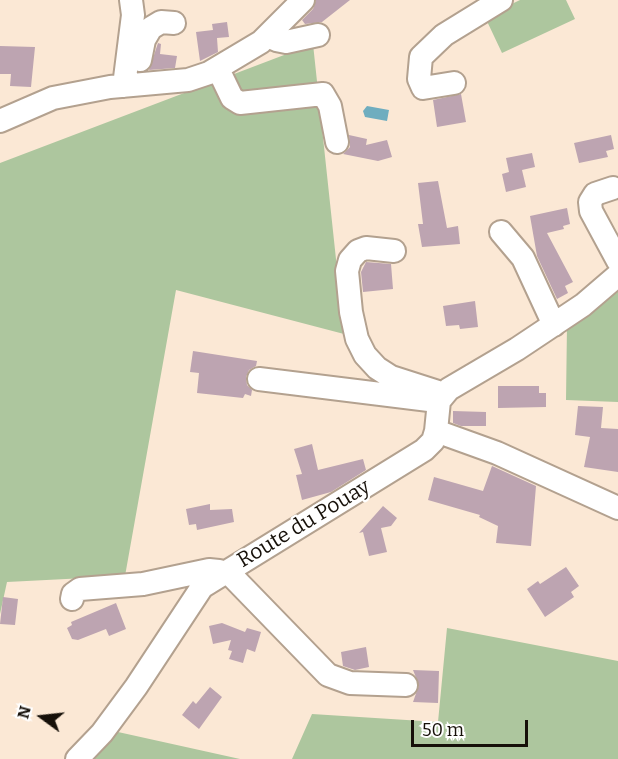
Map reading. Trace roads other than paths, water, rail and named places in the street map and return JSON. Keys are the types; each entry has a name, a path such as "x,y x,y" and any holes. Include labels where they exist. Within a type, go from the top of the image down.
{"street":[{"path":"129,86 133,15 131,0"},
{"path":"0,121 53,99 129,86 188,80 218,69 271,34 303,0"},
{"path":"454,83 423,88 419,79 422,57 444,35 501,0"},
{"path":"129,86 147,32 156,24 174,23"},
{"path":"271,34 276,40 286,42 318,35"},
{"path":"218,69 232,98 240,103 323,94 330,106 337,142"},
{"path":"613,188 595,194 590,202 596,221 618,261"},
{"path":"501,232 523,258 554,325"},
{"path":"394,251 366,248 358,251 350,260 347,271 351,312 357,339 364,355 377,368 391,377 442,398"},
{"path":"618,275 583,305 554,325 460,381 442,398 436,431 497,453 618,508"},
{"path":"259,379 442,398"},
{"name":"Route du Pouay","path":"77,759 102,733 136,687 202,587 424,450 433,441 436,431"},
{"path":"72,599 73,594 81,589 143,584 209,570 219,571 224,573 328,675 350,683 406,685"}],"water":[{"path":"367,106 389,110 387,121 365,117 363,111"}]}
